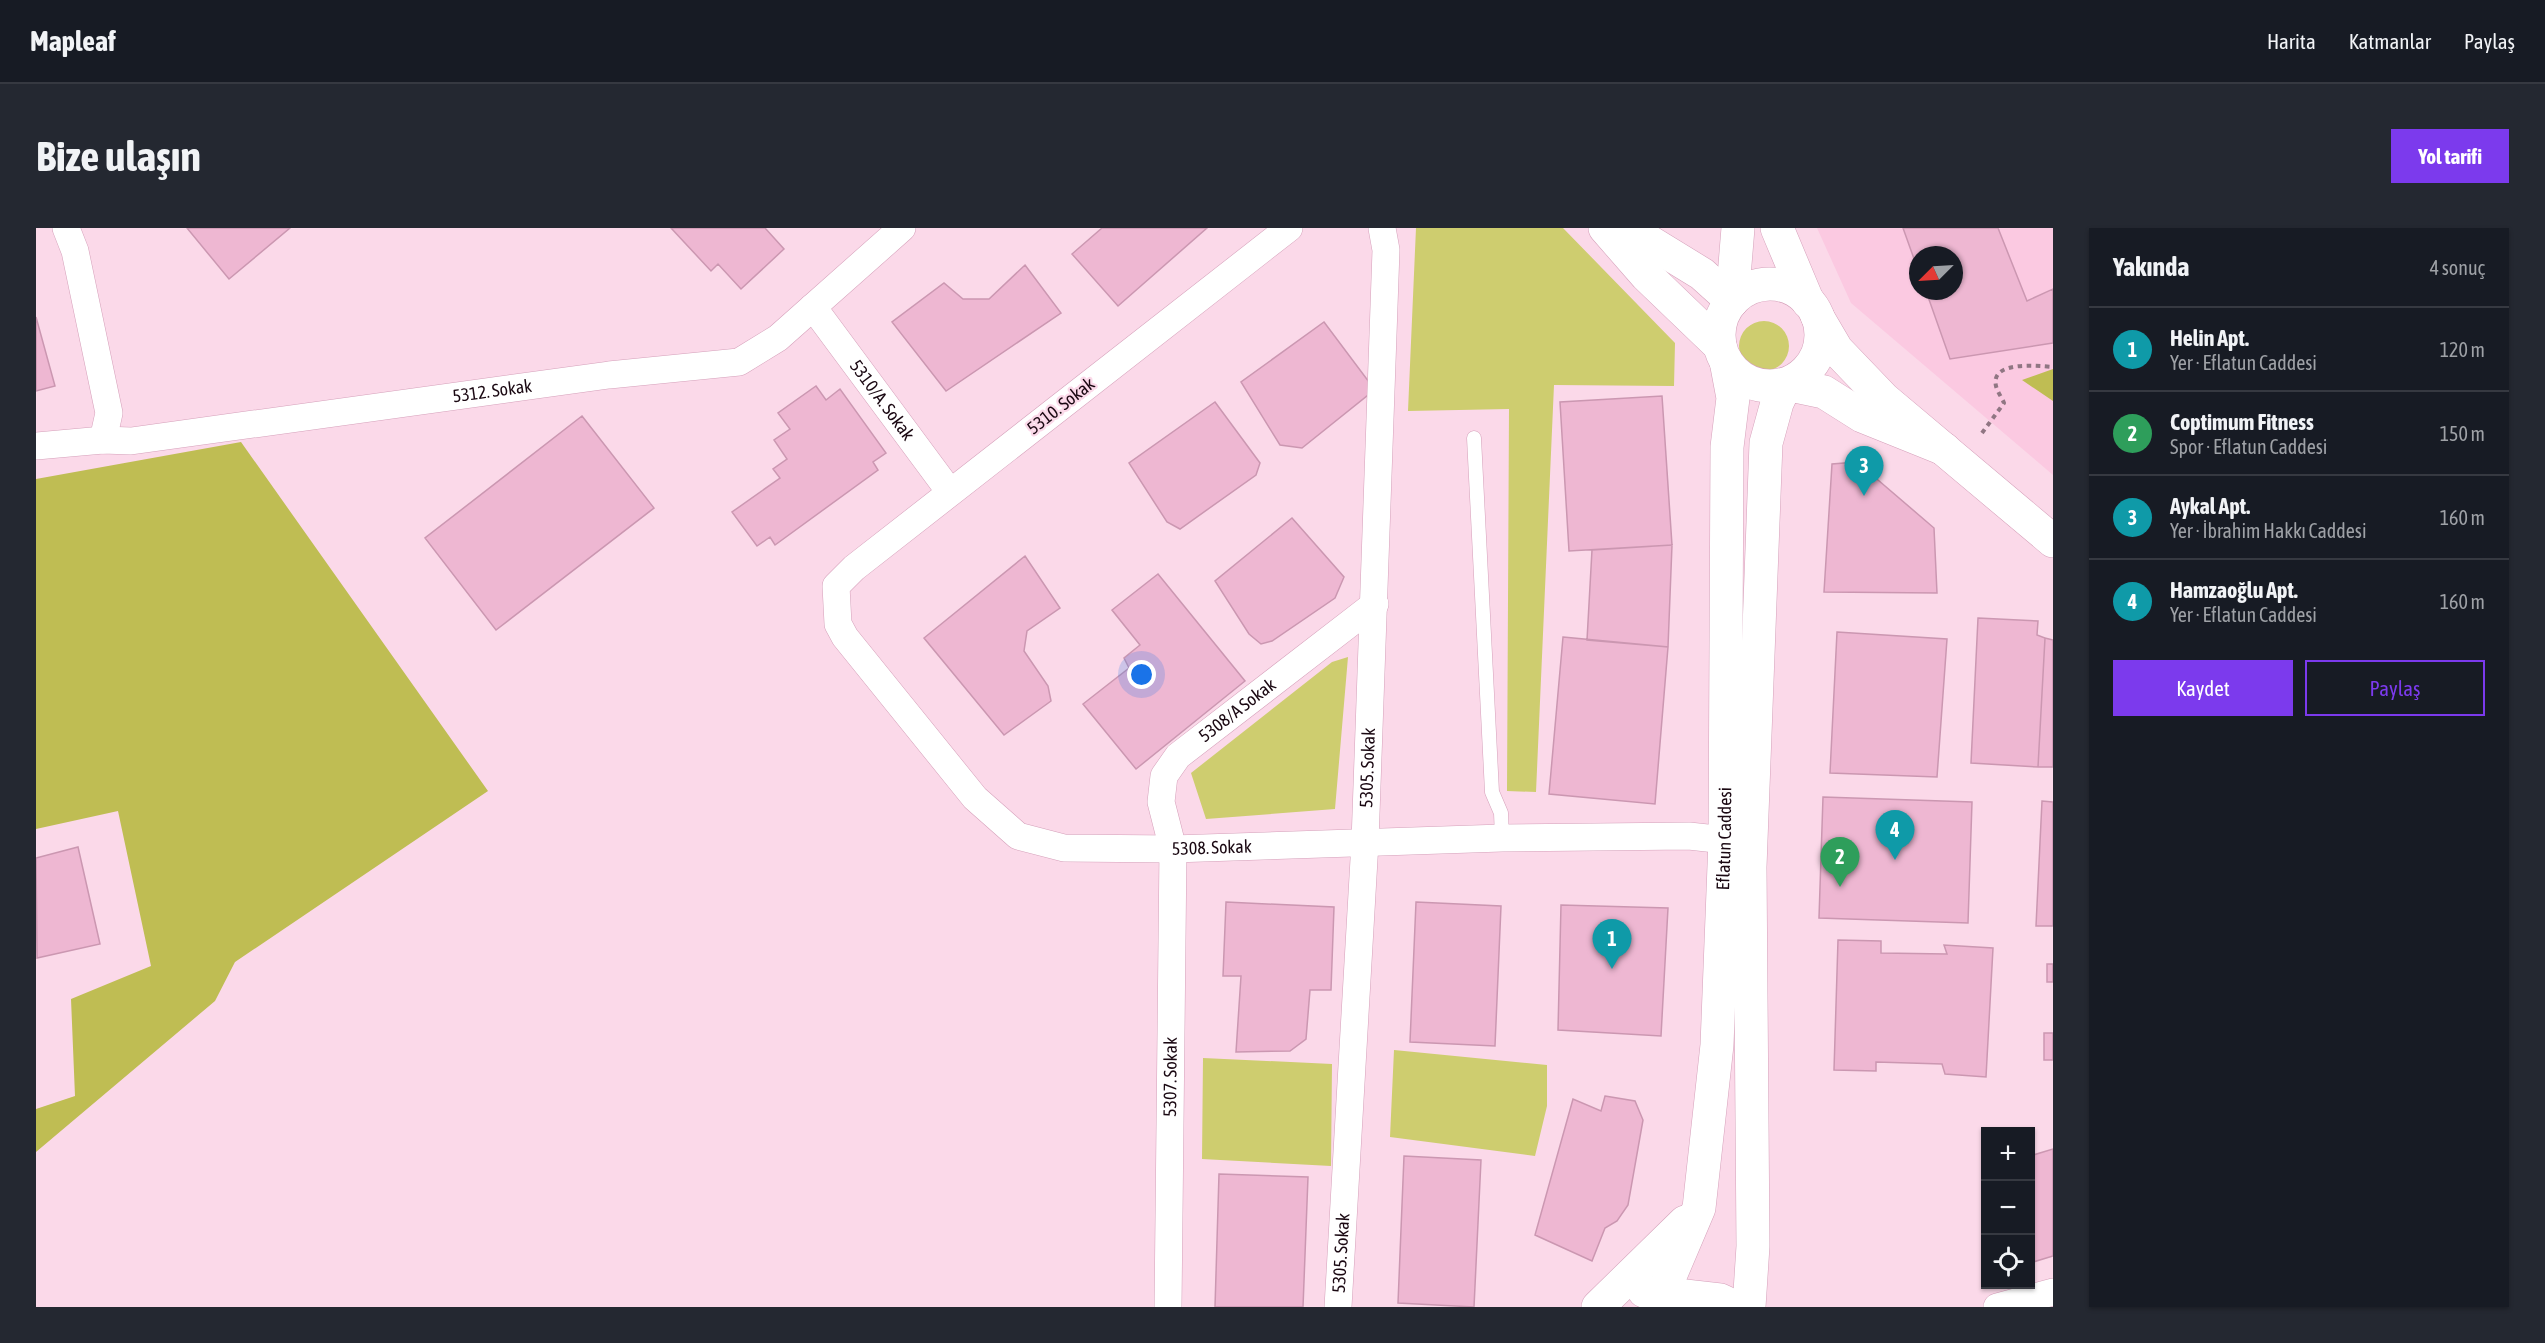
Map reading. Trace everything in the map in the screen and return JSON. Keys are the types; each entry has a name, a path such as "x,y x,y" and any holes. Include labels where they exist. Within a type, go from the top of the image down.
{"main road":[{"path":"1605,228 1646,275 1723,354 1737,374 1752,383 1769,387 1786,384 1801,376 1812,364 1819,349 1821,332 1778,228"},
{"path":"1627,228 1702,274 1732,301"},
{"path":"1723,354 1721,323 1732,301 1738,228"},
{"path":"1732,301 1745,291 1761,285 1778,285 1794,291 1812,309 1837,350 1884,399 2053,541"},
{"name":"Eflatun Caddesi","path":"1659,1303 1699,1208 1717,1045 1725,840 1727,447 1733,398 1723,354"},
{"path":"1786,384 1824,392 1862,416 1944,449"},
{"name":"Eflatun Caddesi","path":"1749,1307 1753,1246 1750,867 1766,442 1777,403 1786,384"},
{"path":"1598,1307 1699,1208"},
{"path":"1626,1282 1659,1303 1685,1296 1720,1299 1734,1307"}],"street":[{"path":"66,228 75,251 109,413 103,440"},
{"name":"5312. Sokak","path":"36,446 103,440 131,441 609,375 739,362 778,338 903,228"},
{"name":"5310. Sokak","path":"836,586 854,568 950,492 1289,228"},
{"name":"5305. Sokak","path":"1338,1307 1365,842 1375,604 1386,250 1382,228"},
{"name":"5310/A. Sokak","path":"813,307 950,492"},
{"name":"5308. Sokak","path":"836,586 838,624 845,637 975,798 1018,836 1064,848 1173,849 1502,838 1689,836 1725,840"},
{"name":"5308/A Sokak","path":"1173,849 1161,802 1164,776 1178,756 1375,604"},
{"name":"5307. Sokak","path":"1168,1307 1173,849"},
{"path":"1997,1307 2053,1292"}],"lane":[{"path":"1474,438 1492,792 1501,813 1502,838"}],"path":[{"path":"1982,433 2004,403 1995,380 2001,370 2018,365 2053,367"}],"shaded area":[{"path":"1416,228 1563,228 1675,343 1674,386 1554,385 1536,792 1507,791 1509,409 1408,411"},
{"path":"1817,228 2053,228 2053,475 1851,303"},
{"path":"1764,321 1773,323 1784,332 1789,346 1787,355 1778,366 1764,371 1755,369 1744,360 1739,346 1741,337 1750,326"},
{"path":"2053,369 2053,401 2022,380"},
{"path":"241,442 488,791 235,962 215,1001 36,1152 36,1109 75,1096 71,999 151,966 118,811 36,829 36,479"},
{"path":"1348,657 1335,809 1206,819 1191,773 1332,662"},
{"path":"1394,1050 1547,1065 1547,1106 1535,1156 1390,1137"},
{"path":"1203,1058 1332,1064 1331,1166 1202,1159"}],"building":[{"path":"187,228 290,228 229,279"},
{"path":"671,228 765,228 784,249 741,289 718,264 711,271"},
{"path":"1102,228 1207,228 1118,306 1072,254"},
{"path":"1903,228 1998,228 2027,301 2053,289 2053,343 1950,359 1929,300 1963,300 1963,246 1909,246"},
{"path":"1025,265 1061,313 946,391 892,322 944,283 963,299 989,299"},
{"path":"36,317 55,386 36,391"},
{"path":"1324,322 1369,382 1368,395 1302,448 1280,445 1241,382"},
{"path":"816,386 826,400 840,389 886,453 873,462 878,470 775,545 770,537 757,546 732,512 780,478 773,469 787,459 774,440 790,429 778,413"},
{"path":"1662,396 1672,545 1569,551 1560,402"},
{"path":"1215,402 1260,463 1256,475 1180,529 1167,522 1129,463"},
{"path":"582,416 654,508 496,630 425,538"},
{"path":"1857,462 1934,528 1937,593 1824,592 1832,464"},
{"path":"1292,518 1344,577 1335,598 1272,641 1261,644 1249,634 1215,581"},
{"path":"1672,545 1668,647 1587,640 1592,550"},
{"path":"1025,556 1060,608 1027,631 1024,651 1048,686 1051,701 1004,735 924,638"},
{"path":"1158,574 1245,681 1136,769 1083,704 1129,668 1124,658 1140,645 1112,610"},
{"path":"1978,618 2038,621 2037,635 2045,638 2038,767 1971,763"},
{"path":"1837,632 1947,639 1937,777 1830,773"},
{"path":"1563,637 1668,647 1655,804 1549,794"},
{"path":"2045,638 2053,640 2053,767 2038,767"},
{"path":"1823,797 1972,802 1968,923 1819,918"},
{"path":"2042,801 2053,802 2053,926 2036,926"},
{"path":"78,847 100,944 37,958 36,858"},
{"path":"1226,902 1334,907 1331,990 1310,990 1306,1039 1290,1051 1236,1052 1241,976 1223,976"},
{"path":"1416,902 1501,906 1495,1046 1410,1042"},
{"path":"1561,905 1668,908 1661,1036 1558,1030"},
{"path":"1838,940 1881,941 1881,953 1947,954 1944,945 1993,948 1986,1077 1945,1074 1942,1064 1876,1062 1876,1071 1834,1070"},
{"path":"2047,964 2053,964 2053,982 2047,982"},
{"path":"2044,1033 2053,1033 2053,1060 2044,1060"},
{"path":"1605,1096 1635,1101 1643,1120 1628,1205 1617,1221 1605,1228 1592,1261 1535,1235 1573,1099 1601,1111"},
{"path":"2053,1149 2053,1256 2035,1261 2035,1181 2035,1154"},
{"path":"1404,1156 1481,1160 1474,1307 1398,1303"},
{"path":"1219,1174 1308,1177 1303,1307 1215,1307"}],"place":[{"name":"Aykal Apt.","path":"1864,496"},
{"name":"Hamzaoğlu Apt.","path":"1895,860"},
{"name":"Coptimum Fitness","path":"1840,887"},
{"name":"Helin Apt.","path":"1612,969"}]}
